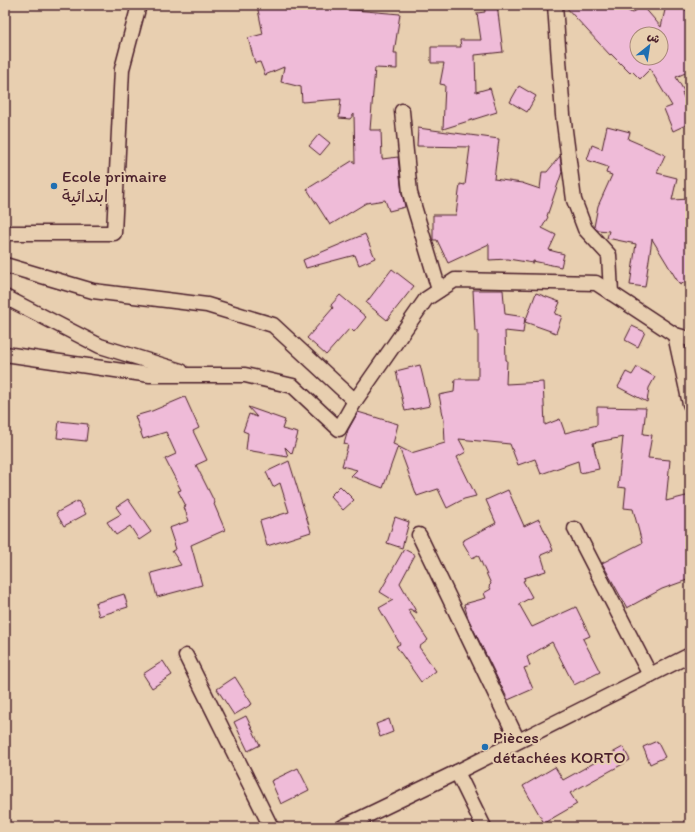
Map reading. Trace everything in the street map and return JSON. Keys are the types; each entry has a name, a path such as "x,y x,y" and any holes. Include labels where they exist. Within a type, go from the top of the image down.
{"street":[{"path":"5,233 114,233 122,70 139,5"},
{"path":"555,5 563,115 574,200 585,229 609,254 611,293"},
{"path":"402,111 410,193 439,290"},
{"path":"5,264 93,291 207,305 273,325 355,401"},
{"path":"5,354 150,375 244,375 293,386 339,429 355,401 426,299 455,280 596,283 675,335 690,339"},
{"path":"5,298 100,346 195,375"},
{"path":"675,335 690,404"},
{"path":"574,529 650,676"},
{"path":"419,535 518,741"},
{"path":"343,827 457,772 690,655"},
{"path":"186,656 271,827"},
{"path":"457,772 484,827"}],"building":[{"path":"257,5 292,5 317,10 317,5 332,5 331,8 400,14 394,53 397,53 397,69 375,68 370,130 381,130 382,159 398,157 405,207 389,211 385,200 366,203 330,225 307,189 352,161 355,163 354,114 350,119 339,118 341,99 302,102 301,87 281,82 284,67 265,75 260,62 255,63 248,38 263,34"},
{"path":"484,5 497,5 503,52 475,55 476,92 490,88 497,112 443,129 445,85 440,84 444,63 431,63 431,47 461,47 460,40 481,40 477,13 485,12"},
{"path":"564,5 617,5 632,13 643,6 660,26 629,26 629,66 669,66 669,26 661,26 666,6 690,11 690,71 676,77 684,91 682,93 690,111 690,123 673,131 664,109 672,106 650,69 640,79 632,71 630,73 611,54 610,55"},
{"path":"519,86 536,96 527,112 510,102"},
{"path":"607,126 630,132 628,139 665,155 657,173 677,178 672,200 690,199 690,279 680,285 652,239 645,287 630,285 636,244 607,238 609,231 597,230 594,227 598,206 612,175 606,173 608,167 587,160 592,145 602,149"},
{"path":"418,128 499,139 494,179 522,183 540,189 542,172 547,172 560,156 562,172 547,216 548,217 542,228 556,235 549,250 564,254 561,267 533,261 533,263 508,259 489,260 489,244 448,263 437,240 433,240 433,215 456,215 460,184 465,185 470,147 417,146"},
{"path":"319,134 330,143 320,155 309,146"},
{"path":"365,234 375,258 359,265 355,255 306,268 303,260"},
{"path":"392,269 414,286 387,320 366,303"},
{"path":"473,290 503,290 505,314 525,317 523,333 505,331 507,360 506,384 543,382 545,425 560,419 565,433 597,425 597,407 646,408 643,434 652,435 648,458 670,460 666,501 690,495 690,579 662,589 627,608 602,563 642,543 633,509 624,508 626,488 618,487 623,437 593,443 599,469 580,473 578,461 541,474 535,459 518,465 510,444 459,439 466,452 457,457 476,496 464,499 447,508 438,489 417,496 399,447 411,453 445,443 444,420 439,395 454,392 455,379 478,379 478,331 475,331"},
{"path":"536,293 560,302 555,314 562,316 556,333 525,322"},
{"path":"340,295 366,317 354,332 350,328 326,355 307,338 333,308 331,305"},
{"path":"632,326 645,332 638,347 625,340"},
{"path":"420,365 430,406 405,411 396,371"},
{"path":"637,367 655,377 649,388 647,402 618,387 626,372 632,375"},
{"path":"185,397 199,428 193,431 207,460 196,465 215,503 214,504 225,530 191,545 202,585 157,597 151,573 181,565 172,551 176,549 169,528 189,521 184,507 186,506 178,491 181,490 165,459 176,454 166,432 143,439 135,416 152,411"},
{"path":"248,407 285,420 282,429 298,433 292,454 285,447 288,457 246,450 248,433 243,431 249,414 257,417"},
{"path":"358,412 398,424 393,444 398,446 383,488 351,476 357,470 342,466 348,445 344,444 348,430"},
{"path":"59,421 88,424 86,441 57,438"},
{"path":"289,461 311,532 267,546 260,521 289,512 280,483 273,487 266,472"},
{"path":"340,486 354,500 343,510 330,496"},
{"path":"508,490 524,526 539,519 553,550 541,555 546,571 524,578 525,580 523,581 532,597 519,604 532,627 576,607 590,636 583,639 600,672 574,685 552,642 527,657 530,666 524,668 533,689 508,700 468,618 464,604 486,598 484,593 491,589 489,586 491,584 478,555 472,558 462,541 496,523 486,500"},
{"path":"128,499 151,532 139,540 130,526 116,535 107,522 121,514 116,507"},
{"path":"78,501 86,514 64,526 56,513"},
{"path":"395,517 409,522 402,548 387,543"},
{"path":"404,549 415,555 400,583 417,613 410,609 408,610 428,640 419,647 436,671 421,682 396,646 400,644 379,608 393,600 380,592"},
{"path":"124,594 128,607 99,616 95,603"},
{"path":"163,661 172,675 152,688 143,674"},
{"path":"235,677 252,704 234,715 217,689"},
{"path":"246,716 260,745 248,751 234,722"},
{"path":"389,719 393,732 380,737 376,724"},
{"path":"657,741 665,757 650,764 643,747"},
{"path":"623,747 630,760 570,793 577,804 544,823 523,786 555,767 563,780"},
{"path":"298,768 309,790 281,804 271,781"}],"place":[{"name":"Ecole primaire ابتدائية","path":"54,186"},
{"name":"Pièces détachées KORTO","path":"485,747"}]}
